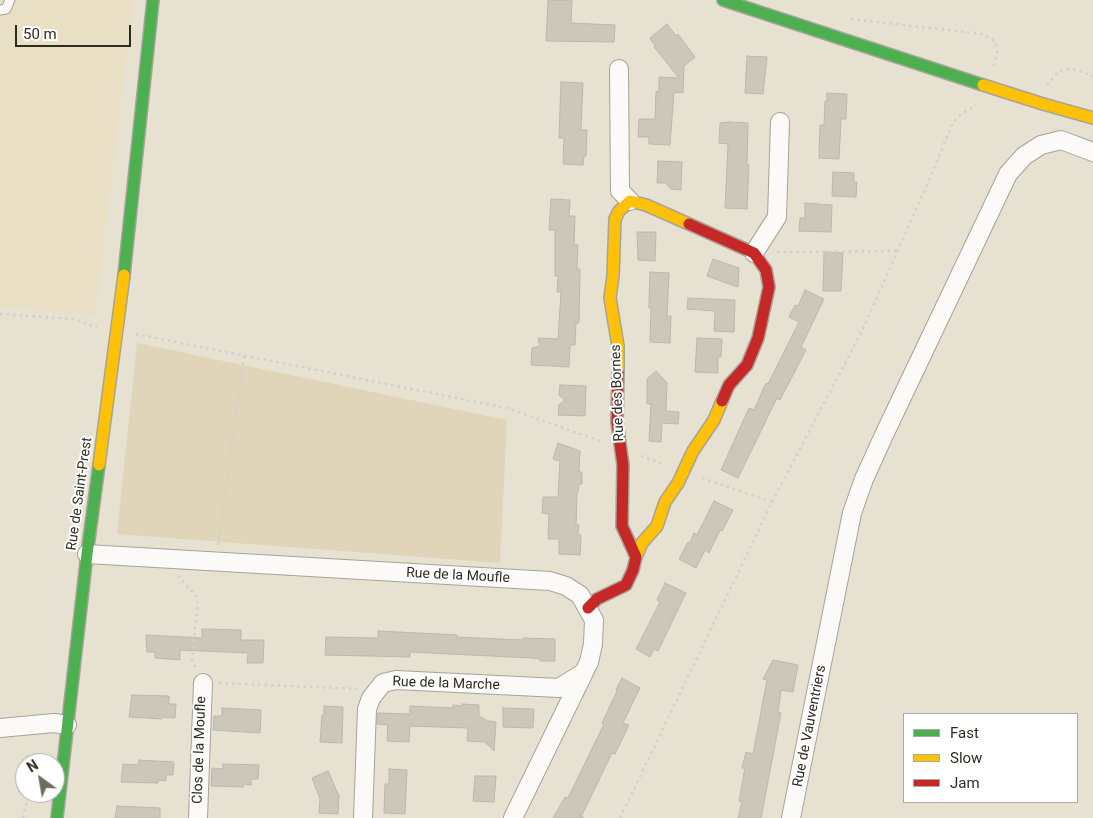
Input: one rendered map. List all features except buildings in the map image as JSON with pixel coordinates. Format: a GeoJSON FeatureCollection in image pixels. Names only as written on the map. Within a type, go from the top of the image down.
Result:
{"type":"FeatureCollection","features":[{"type":"Feature","properties":{"kind":"main road"},"geometry":{"type":"LineString","coordinates":[[134,175],[153,0]]}},
{"type":"Feature","properties":{"kind":"main road"},"geometry":{"type":"LineString","coordinates":[[723,0],[983,85],[1093,118]]}},
{"type":"Feature","properties":{"kind":"main road"},"geometry":{"type":"LineString","coordinates":[[134,175],[151,118],[154,98]]}},
{"type":"Feature","properties":{"kind":"main road","name":"Rue de Saint-Prest"},"geometry":{"type":"LineString","coordinates":[[57,818],[87,554],[117,330],[134,175]]}},
{"type":"Feature","properties":{"kind":"main road"},"geometry":{"type":"LineString","coordinates":[[588,608],[598,598],[626,585],[642,543],[657,526],[665,502],[684,472],[693,451],[714,420],[729,385],[747,365],[758,338],[769,287],[766,270],[754,253],[646,205],[630,201]]}},
{"type":"Feature","properties":{"kind":"main road","name":"Rue des Bornes"},"geometry":{"type":"LineString","coordinates":[[630,201],[619,211],[615,219],[613,276],[610,298],[618,346],[617,422],[623,466],[622,526],[636,557]]}},
{"type":"Feature","properties":{"kind":"street"},"geometry":{"type":"LineString","coordinates":[[619,69],[620,191],[630,201]]}},
{"type":"Feature","properties":{"kind":"street"},"geometry":{"type":"LineString","coordinates":[[754,253],[777,217],[780,122]]}},
{"type":"Feature","properties":{"kind":"street","name":"Rue de Vauventriers"},"geometry":{"type":"LineString","coordinates":[[791,818],[852,513],[864,479],[1008,174],[1024,156],[1041,146],[1061,140],[1093,152]]}},
{"type":"Feature","properties":{"kind":"street","name":"Rue de la Moufle"},"geometry":{"type":"LineString","coordinates":[[87,554],[550,580],[566,586],[580,595],[594,620],[589,662],[513,818]]}},
{"type":"Feature","properties":{"kind":"street","name":"Rue de la Marche"},"geometry":{"type":"LineString","coordinates":[[363,818],[367,709],[371,698],[384,683],[396,680],[559,688],[584,672]]}},
{"type":"Feature","properties":{"kind":"street","name":"Clos de la Moufle"},"geometry":{"type":"LineString","coordinates":[[198,818],[203,683]]}},
{"type":"Feature","properties":{"kind":"street"},"geometry":{"type":"LineString","coordinates":[[0,728],[54,723],[67,725]]}},
{"type":"Feature","properties":{"kind":"lane"},"geometry":{"type":"LineString","coordinates":[[0,10],[6,8],[10,0]]}},
{"type":"Feature","properties":{"kind":"path"},"geometry":{"type":"LineString","coordinates":[[850,19],[982,34],[993,40],[997,47],[993,71]]}},
{"type":"Feature","properties":{"kind":"path"},"geometry":{"type":"LineString","coordinates":[[1058,72],[1065,69],[1074,70],[1093,76]]}},
{"type":"Feature","properties":{"kind":"path"},"geometry":{"type":"LineString","coordinates":[[620,818],[772,502],[862,332],[927,185],[952,123],[981,100]]}},
{"type":"Feature","properties":{"kind":"path"},"geometry":{"type":"LineString","coordinates":[[754,253],[898,251]]}},
{"type":"Feature","properties":{"kind":"path"},"geometry":{"type":"LineString","coordinates":[[0,314],[75,319],[101,330],[117,330],[507,408],[772,502]]}},
{"type":"Feature","properties":{"kind":"path"},"geometry":{"type":"LineString","coordinates":[[215,562],[244,356]]}},
{"type":"Feature","properties":{"kind":"path"},"geometry":{"type":"LineString","coordinates":[[161,558],[198,598],[192,660],[203,683],[377,690]]}},
{"type":"Feature","properties":{"kind":"path"},"geometry":{"type":"LineString","coordinates":[[23,818],[27,803]]}},
{"type":"Feature","properties":{"kind":"shaded area"},"geometry":{"type":"Polygon","coordinates":[[[0,0],[133,0],[95,315],[0,307],[0,0]]]}},
{"type":"Feature","properties":{"kind":"shaded area"},"geometry":{"type":"Polygon","coordinates":[[[137,343],[507,420],[500,563],[117,534],[137,343]]]}},
{"type":"Feature","properties":{"kind":"traffic: fast"},"geometry":{"type":"LineString","coordinates":[[124,275],[153,0]]}},
{"type":"Feature","properties":{"kind":"traffic: fast"},"geometry":{"type":"LineString","coordinates":[[723,0],[983,85]]}},
{"type":"Feature","properties":{"kind":"traffic: fast"},"geometry":{"type":"LineString","coordinates":[[57,818],[99,465]]}},
{"type":"Feature","properties":{"kind":"traffic: slow"},"geometry":{"type":"LineString","coordinates":[[983,85],[1043,104]]}},
{"type":"Feature","properties":{"kind":"traffic: slow"},"geometry":{"type":"LineString","coordinates":[[1043,104],[1093,118]]}},
{"type":"Feature","properties":{"kind":"traffic: slow"},"geometry":{"type":"LineString","coordinates":[[618,372],[618,346],[610,298],[613,276],[615,219],[619,211],[630,201],[646,205],[689,224]]}},
{"type":"Feature","properties":{"kind":"traffic: slow"},"geometry":{"type":"LineString","coordinates":[[99,465],[124,275]]}},
{"type":"Feature","properties":{"kind":"traffic: slow"},"geometry":{"type":"LineString","coordinates":[[636,557],[642,543],[657,526],[665,502],[678,483],[693,451],[714,420],[722,401]]}},
{"type":"Feature","properties":{"kind":"traffic: jam"},"geometry":{"type":"LineString","coordinates":[[689,224],[754,253],[766,270],[769,287],[758,338],[747,365],[729,385],[722,401]]}},
{"type":"Feature","properties":{"kind":"traffic: jam"},"geometry":{"type":"LineString","coordinates":[[588,608],[597,599],[626,585],[633,570],[636,557],[622,526],[623,465],[617,422],[618,372]]}}]}
